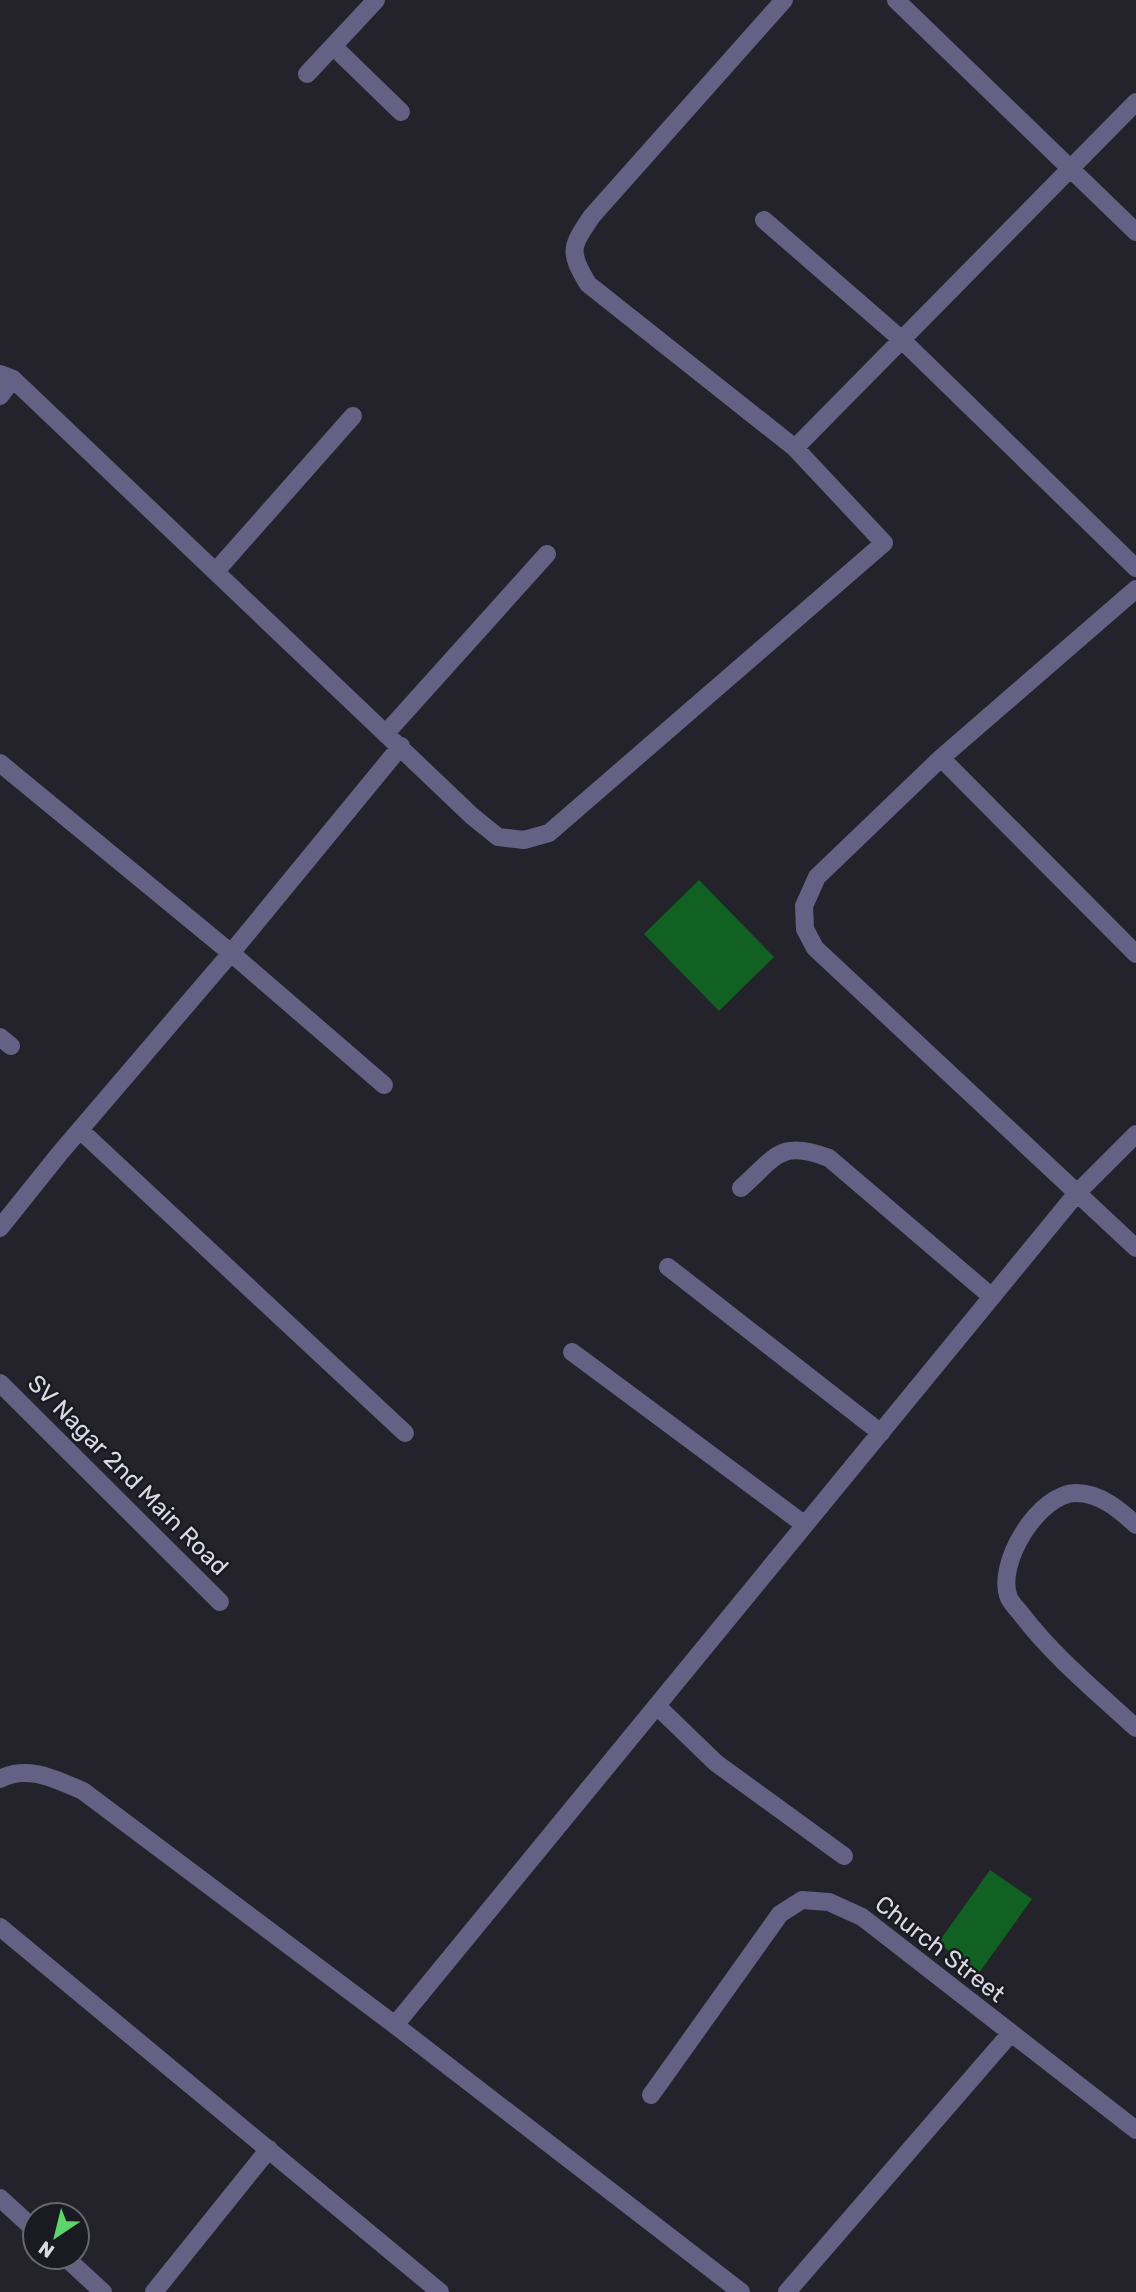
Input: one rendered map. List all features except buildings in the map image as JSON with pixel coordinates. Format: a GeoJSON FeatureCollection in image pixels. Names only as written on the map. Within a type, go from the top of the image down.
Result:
{"type":"FeatureCollection","features":[{"type":"Feature","properties":{"kind":"street"},"geometry":{"type":"LineString","coordinates":[[307,74],[376,0]]}},
{"type":"Feature","properties":{"kind":"street"},"geometry":{"type":"LineString","coordinates":[[895,0],[1136,232]]}},
{"type":"Feature","properties":{"kind":"street"},"geometry":{"type":"LineString","coordinates":[[0,396],[6,376],[387,732],[472,816],[498,837],[524,839],[549,833],[884,543],[795,448],[588,284],[574,261],[576,241],[592,216],[782,1]]}},
{"type":"Feature","properties":{"kind":"street"},"geometry":{"type":"LineString","coordinates":[[333,46],[401,112]]}},
{"type":"Feature","properties":{"kind":"street"},"geometry":{"type":"LineString","coordinates":[[795,448],[1136,102]]}},
{"type":"Feature","properties":{"kind":"street"},"geometry":{"type":"LineString","coordinates":[[764,220],[902,340],[1136,568]]}},
{"type":"Feature","properties":{"kind":"street"},"geometry":{"type":"LineString","coordinates":[[216,571],[353,416]]}},
{"type":"Feature","properties":{"kind":"street"},"geometry":{"type":"LineString","coordinates":[[387,732],[547,554]]}},
{"type":"Feature","properties":{"kind":"street"},"geometry":{"type":"LineString","coordinates":[[1136,589],[941,758],[817,877],[804,906],[805,929],[815,948],[1136,1248]]}},
{"type":"Feature","properties":{"kind":"street"},"geometry":{"type":"LineString","coordinates":[[0,1228],[401,746]]}},
{"type":"Feature","properties":{"kind":"street"},"geometry":{"type":"LineString","coordinates":[[941,758],[1136,954]]}},
{"type":"Feature","properties":{"kind":"street"},"geometry":{"type":"LineString","coordinates":[[0,763],[231,953],[384,1085]]}},
{"type":"Feature","properties":{"kind":"street"},"geometry":{"type":"LineString","coordinates":[[80,1130],[404,1433]]}},
{"type":"Feature","properties":{"kind":"street"},"geometry":{"type":"LineString","coordinates":[[396,2025],[1077,1193],[1136,1134]]}},
{"type":"Feature","properties":{"kind":"street"},"geometry":{"type":"LineString","coordinates":[[741,1188],[783,1150],[807,1149],[828,1158],[992,1297]]}},
{"type":"Feature","properties":{"kind":"street"},"geometry":{"type":"LineString","coordinates":[[668,1267],[881,1433]]}},
{"type":"Feature","properties":{"kind":"street"},"geometry":{"type":"LineString","coordinates":[[572,1352],[805,1525]]}},
{"type":"Feature","properties":{"kind":"street","name":"SV Nagar 2nd Main Road"},"geometry":{"type":"LineString","coordinates":[[0,1382],[220,1602]]}},
{"type":"Feature","properties":{"kind":"street"},"geometry":{"type":"LineString","coordinates":[[1136,1525],[1121,1511],[1096,1496],[1075,1492],[1056,1498],[1040,1512],[1025,1532],[1006,1569],[1009,1598],[1038,1637],[1136,1728]]}},
{"type":"Feature","properties":{"kind":"street"},"geometry":{"type":"LineString","coordinates":[[657,1706],[716,1763],[844,1856]]}},
{"type":"Feature","properties":{"kind":"street"},"geometry":{"type":"LineString","coordinates":[[0,1779],[7,1775],[41,1773],[83,1791],[396,2025],[741,2292]]}},
{"type":"Feature","properties":{"kind":"street","name":"Church Street"},"geometry":{"type":"LineString","coordinates":[[651,2095],[780,1914],[802,1900],[829,1902],[862,1917],[1136,2130]]}},
{"type":"Feature","properties":{"kind":"street"},"geometry":{"type":"LineString","coordinates":[[0,1927],[440,2292]]}},
{"type":"Feature","properties":{"kind":"street"},"geometry":{"type":"LineString","coordinates":[[787,2292],[1010,2034]]}},
{"type":"Feature","properties":{"kind":"street"},"geometry":{"type":"LineString","coordinates":[[154,2292],[269,2149]]}},
{"type":"Feature","properties":{"kind":"street"},"geometry":{"type":"LineString","coordinates":[[0,2198],[21,2217]]}},
{"type":"Feature","properties":{"kind":"street"},"geometry":{"type":"LineString","coordinates":[[80,2271],[103,2292]]}}]}
